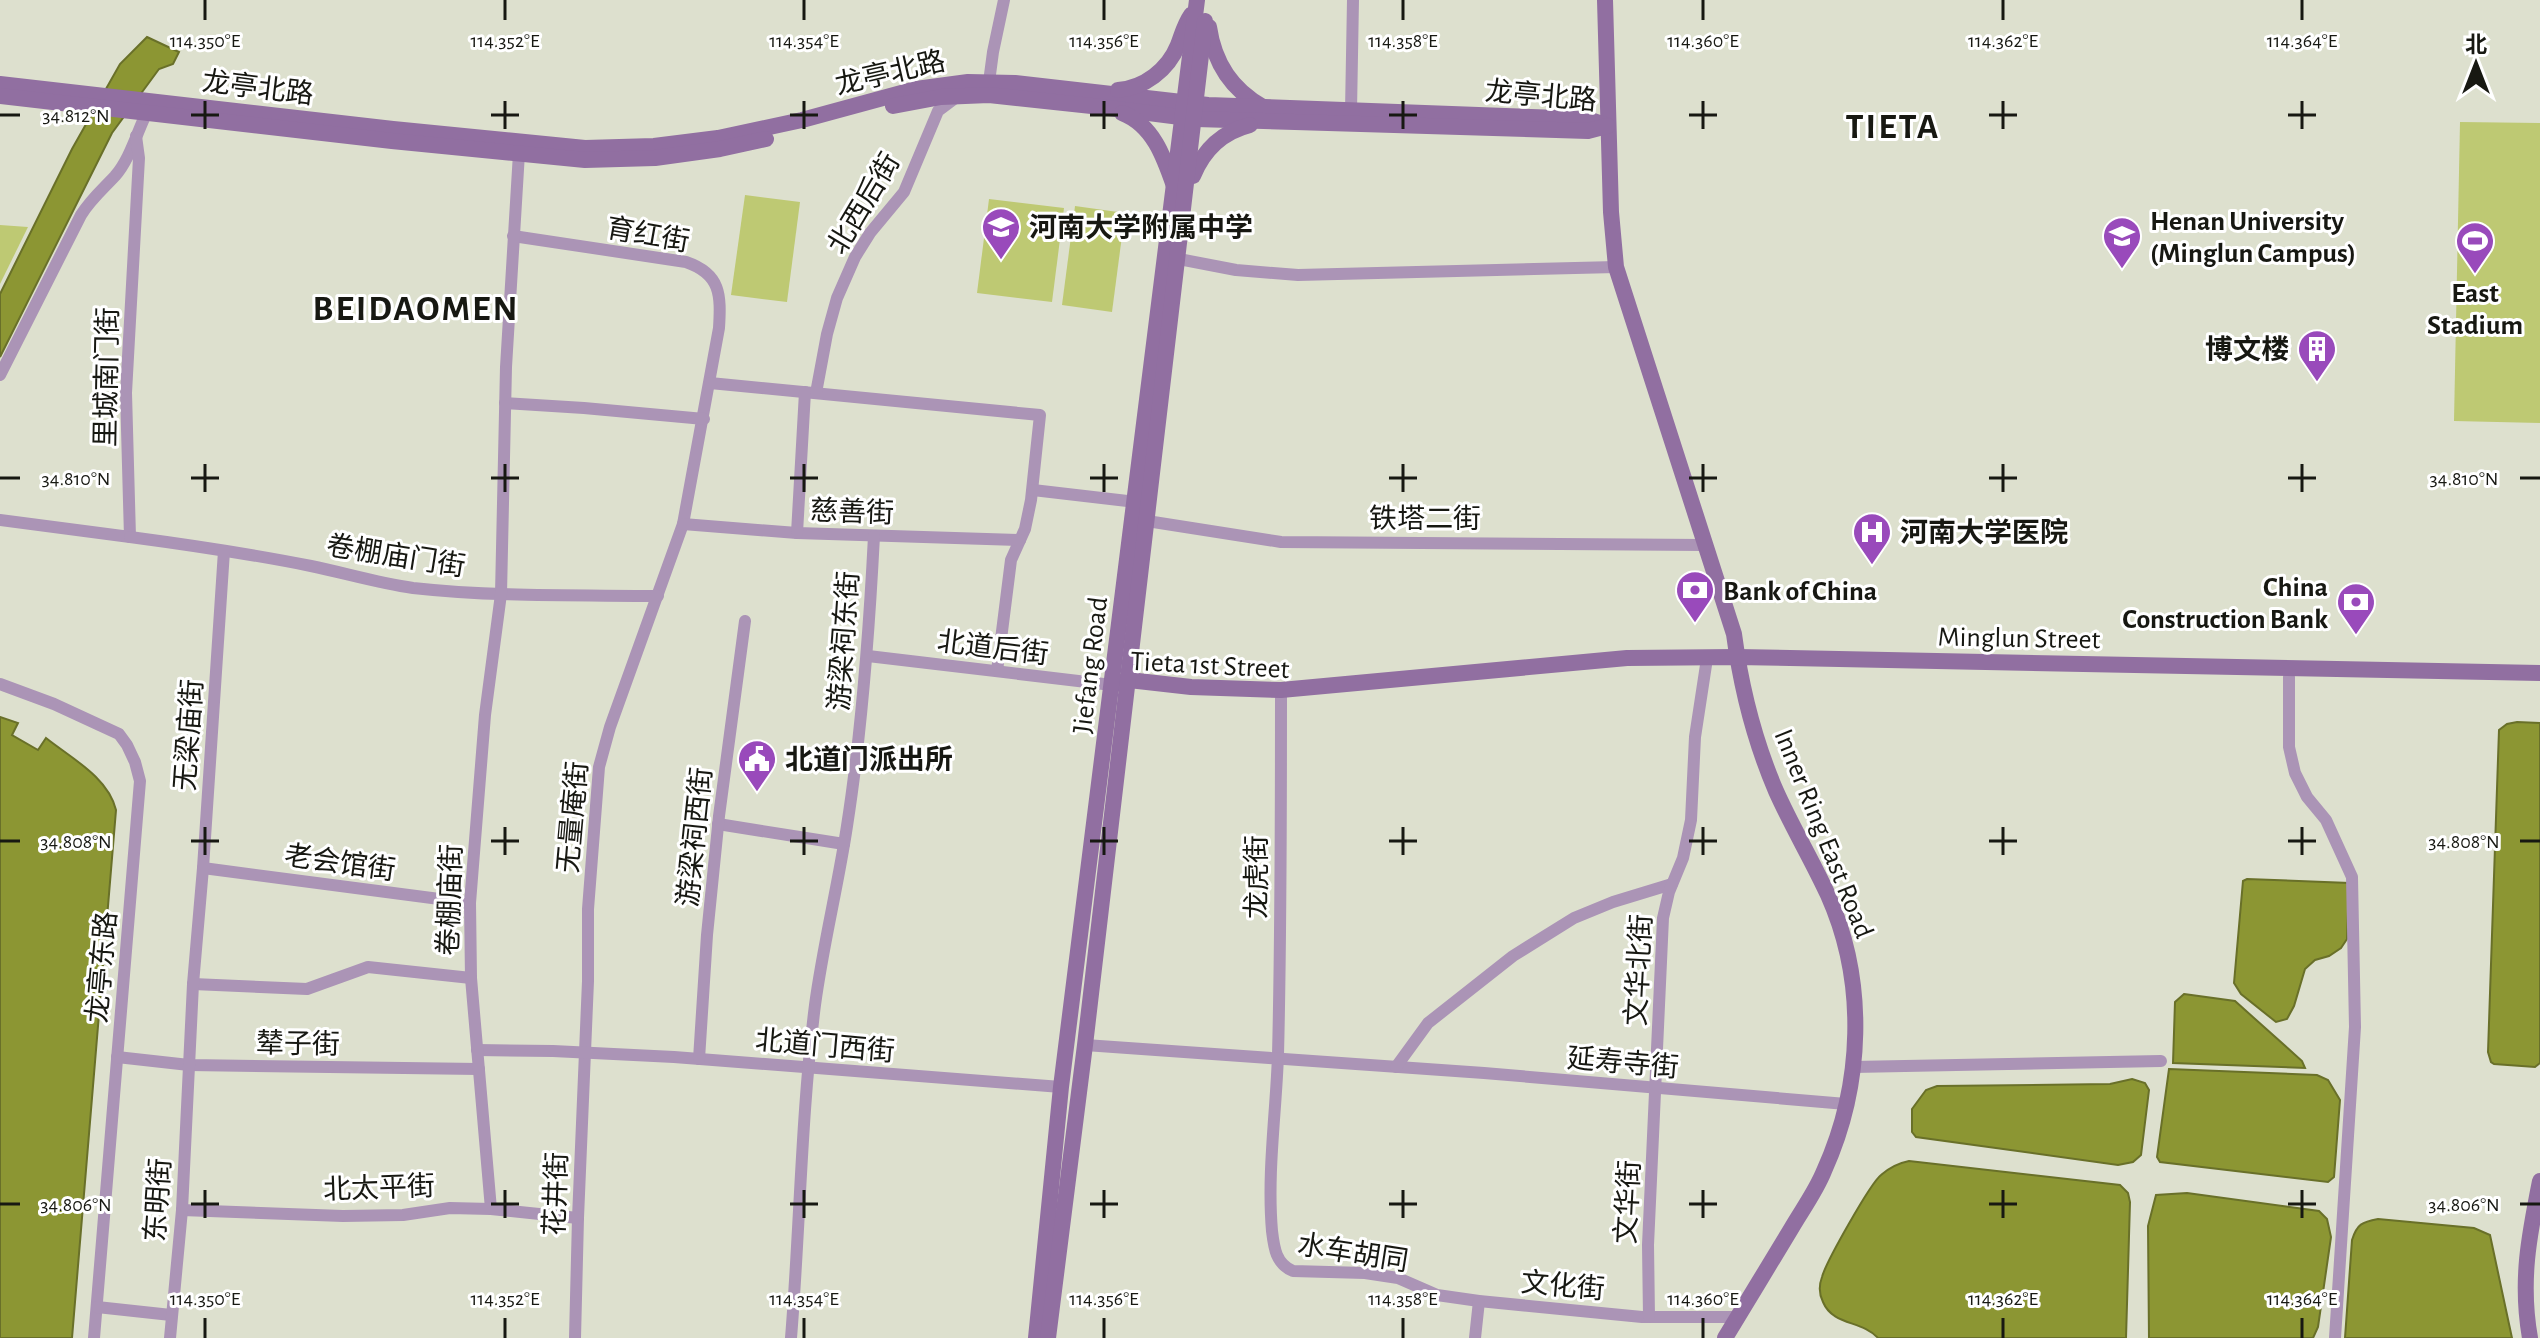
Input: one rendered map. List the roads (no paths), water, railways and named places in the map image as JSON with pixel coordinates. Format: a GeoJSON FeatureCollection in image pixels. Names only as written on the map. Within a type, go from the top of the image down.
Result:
{"type":"FeatureCollection","features":[{"type":"Feature","properties":{"kind":"main road","name":"Inner Ring East Road"},"geometry":{"type":"LineString","coordinates":[[1605,0],[1611,212],[1616,267],[1734,634],[1750,713],[1771,777],[1838,920],[1856,1020],[1853,1067],[1846,1104],[1823,1174],[1725,1338]]}},
{"type":"Feature","properties":{"kind":"main road"},"geometry":{"type":"LineString","coordinates":[[1099,99],[1131,89],[1160,71],[1170,60],[1185,24],[1202,4]]}},
{"type":"Feature","properties":{"kind":"main road"},"geometry":{"type":"LineString","coordinates":[[1099,99],[1128,115],[1151,135],[1181,191],[1215,142],[1265,114],[1222,68],[1202,4]]}},
{"type":"Feature","properties":{"kind":"main road","name":"Jiefang Road"},"geometry":{"type":"LineString","coordinates":[[1048,1338],[1085,1045],[1123,684],[1136,502],[1181,191],[1202,4]]}},
{"type":"Feature","properties":{"kind":"main road","name":"龙亭北路"},"geometry":{"type":"LineString","coordinates":[[141,107],[608,148],[718,138],[802,120],[916,89],[989,82],[1190,111],[1588,131],[1608,126]]}},
{"type":"Feature","properties":{"kind":"main road"},"geometry":{"type":"LineString","coordinates":[[0,84],[141,107]]}},
{"type":"Feature","properties":{"kind":"main road"},"geometry":{"type":"LineString","coordinates":[[0,96],[88,99]]}},
{"type":"Feature","properties":{"kind":"main road","name":"龙亭北路"},"geometry":{"type":"LineString","coordinates":[[141,107],[519,153],[608,160],[720,149],[917,100],[958,96],[1099,99]]}},
{"type":"Feature","properties":{"kind":"main road","name":"龙亭北路"},"geometry":{"type":"LineString","coordinates":[[1265,114],[1351,111],[1588,119],[1608,126]]}},
{"type":"Feature","properties":{"kind":"main road","name":"Jiefang Road"},"geometry":{"type":"LineString","coordinates":[[1036,1338],[1061,1087],[1147,521],[1179,259],[1181,191]]}},
{"type":"Feature","properties":{"kind":"main road","name":"Tieta 1st Street"},"geometry":{"type":"LineString","coordinates":[[1123,684],[1281,690],[1627,658],[1738,661]]}},
{"type":"Feature","properties":{"kind":"main road","name":"Tieta 1st Street"},"geometry":{"type":"LineString","coordinates":[[1123,684],[1190,694],[1281,696],[1626,665],[1706,665],[1738,661]]}},
{"type":"Feature","properties":{"kind":"main road","name":"Minglun Street"},"geometry":{"type":"LineString","coordinates":[[1738,661],[2540,673]]}},
{"type":"Feature","properties":{"kind":"main road","name":"Minglun Street"},"geometry":{"type":"LineString","coordinates":[[1738,661],[2540,683]]}},
{"type":"Feature","properties":{"kind":"main road"},"geometry":{"type":"LineString","coordinates":[[2530,1338],[2525,1313],[2524,1277],[2540,1181]]}},
{"type":"Feature","properties":{"kind":"street"},"geometry":{"type":"LineString","coordinates":[[989,82],[1004,0]]}},
{"type":"Feature","properties":{"kind":"street"},"geometry":{"type":"LineString","coordinates":[[1351,111],[1353,0]]}},
{"type":"Feature","properties":{"kind":"street","name":"北西后街"},"geometry":{"type":"LineString","coordinates":[[810,392],[837,298],[855,257],[870,233],[904,192],[938,111],[958,96]]}},
{"type":"Feature","properties":{"kind":"street"},"geometry":{"type":"LineString","coordinates":[[0,375],[81,215],[90,200],[116,175],[136,136],[141,107]]}},
{"type":"Feature","properties":{"kind":"street","name":"里城南门街"},"geometry":{"type":"LineString","coordinates":[[130,537],[126,393],[139,158],[136,136]]}},
{"type":"Feature","properties":{"kind":"street","name":"卷棚庙街"},"geometry":{"type":"LineString","coordinates":[[491,1209],[471,978],[470,903],[485,715],[501,594],[505,403],[519,153]]}},
{"type":"Feature","properties":{"kind":"street","name":"育红街"},"geometry":{"type":"LineString","coordinates":[[513,236],[686,262],[703,268],[714,281],[720,299],[719,328],[704,419],[683,524],[658,596]]}},
{"type":"Feature","properties":{"kind":"street"},"geometry":{"type":"LineString","coordinates":[[1179,259],[1236,270],[1298,275],[1616,267]]}},
{"type":"Feature","properties":{"kind":"street"},"geometry":{"type":"LineString","coordinates":[[710,383],[1040,415],[1028,520],[1011,560],[997,671]]}},
{"type":"Feature","properties":{"kind":"street"},"geometry":{"type":"LineString","coordinates":[[797,533],[810,392]]}},
{"type":"Feature","properties":{"kind":"street"},"geometry":{"type":"LineString","coordinates":[[505,403],[704,419]]}},
{"type":"Feature","properties":{"kind":"street"},"geometry":{"type":"LineString","coordinates":[[1033,490],[1136,502]]}},
{"type":"Feature","properties":{"kind":"street"},"geometry":{"type":"LineString","coordinates":[[0,520],[130,537]]}},
{"type":"Feature","properties":{"kind":"street","name":"铁塔二街"},"geometry":{"type":"LineString","coordinates":[[1147,521],[1281,542],[1704,545]]}},
{"type":"Feature","properties":{"kind":"street","name":"慈善街"},"geometry":{"type":"LineString","coordinates":[[683,524],[797,533],[1020,540]]}},
{"type":"Feature","properties":{"kind":"street","name":"游梁祠东街"},"geometry":{"type":"LineString","coordinates":[[791,1338],[808,1067],[816,1001],[844,844],[868,656],[874,536]]}},
{"type":"Feature","properties":{"kind":"street","name":"卷棚庙门街"},"geometry":{"type":"LineString","coordinates":[[130,537],[314,567],[364,580],[409,587],[501,594],[658,596]]}},
{"type":"Feature","properties":{"kind":"street","name":"无梁庙街"},"geometry":{"type":"LineString","coordinates":[[189,1065],[224,551]]}},
{"type":"Feature","properties":{"kind":"street","name":"无量庵街"},"geometry":{"type":"LineString","coordinates":[[584,1053],[588,909],[599,767],[610,727],[658,596]]}},
{"type":"Feature","properties":{"kind":"street","name":"游梁祠西街"},"geometry":{"type":"LineString","coordinates":[[699,1059],[718,824],[745,621]]}},
{"type":"Feature","properties":{"kind":"street","name":"北道后街"},"geometry":{"type":"LineString","coordinates":[[868,656],[1123,684]]}},
{"type":"Feature","properties":{"kind":"street","name":"文华北街"},"geometry":{"type":"LineString","coordinates":[[1657,1090],[1663,918],[1665,902],[1683,858],[1691,820],[1695,737],[1706,665]]}},
{"type":"Feature","properties":{"kind":"street"},"geometry":{"type":"LineString","coordinates":[[2289,677],[2289,747],[2295,773],[2307,797],[2326,820],[2352,877],[2355,1027],[2335,1338]]}},
{"type":"Feature","properties":{"kind":"street","name":"龙亭东路"},"geometry":{"type":"LineString","coordinates":[[0,684],[54,704],[119,734],[135,762],[140,781],[94,1338]]}},
{"type":"Feature","properties":{"kind":"street","name":"龙虎街"},"geometry":{"type":"LineString","coordinates":[[1278,1058],[1281,696]]}},
{"type":"Feature","properties":{"kind":"street"},"geometry":{"type":"LineString","coordinates":[[718,824],[844,844]]}},
{"type":"Feature","properties":{"kind":"street","name":"老会馆街"},"geometry":{"type":"LineString","coordinates":[[203,868],[470,903]]}},
{"type":"Feature","properties":{"kind":"street"},"geometry":{"type":"LineString","coordinates":[[1396,1067],[1428,1023],[1513,956],[1574,918],[1672,884]]}},
{"type":"Feature","properties":{"kind":"street"},"geometry":{"type":"LineString","coordinates":[[193,984],[307,989],[368,967],[471,978]]}},
{"type":"Feature","properties":{"kind":"street","name":"延寿寺街"},"geometry":{"type":"LineString","coordinates":[[1085,1045],[1846,1104]]}},
{"type":"Feature","properties":{"kind":"street","name":"北道门西街"},"geometry":{"type":"LineString","coordinates":[[477,1050],[699,1059],[1061,1087]]}},
{"type":"Feature","properties":{"kind":"street","name":"花井街"},"geometry":{"type":"LineString","coordinates":[[575,1338],[584,1053]]}},
{"type":"Feature","properties":{"kind":"street","name":"辇子街"},"geometry":{"type":"LineString","coordinates":[[117,1057],[189,1065],[479,1069]]}},
{"type":"Feature","properties":{"kind":"street","name":"水车胡同"},"geometry":{"type":"LineString","coordinates":[[1278,1058],[1271,1200],[1272,1234],[1278,1260],[1283,1267],[1293,1271],[1365,1273],[1398,1278],[1437,1295],[1479,1301]]}},
{"type":"Feature","properties":{"kind":"street"},"geometry":{"type":"LineString","coordinates":[[1853,1067],[2161,1061]]}},
{"type":"Feature","properties":{"kind":"street","name":"东明街"},"geometry":{"type":"LineString","coordinates":[[170,1338],[182,1210],[189,1065]]}},
{"type":"Feature","properties":{"kind":"street","name":"文华街"},"geometry":{"type":"LineString","coordinates":[[1649,1317],[1648,1245],[1657,1090]]}},
{"type":"Feature","properties":{"kind":"street","name":"北太平街"},"geometry":{"type":"LineString","coordinates":[[182,1210],[343,1216],[403,1215],[450,1208],[578,1218]]}},
{"type":"Feature","properties":{"kind":"street"},"geometry":{"type":"LineString","coordinates":[[1475,1338],[1479,1301]]}},
{"type":"Feature","properties":{"kind":"street","name":"文化街"},"geometry":{"type":"LineString","coordinates":[[1479,1301],[1649,1317],[1738,1317]]}},
{"type":"Feature","properties":{"kind":"street"},"geometry":{"type":"LineString","coordinates":[[97,1307],[171,1315]]}},
{"type":"Feature","properties":{"kind":"place","name":"河南大学附属中学"},"geometry":{"type":"Point","coordinates":[1001,261]}},
{"type":"Feature","properties":{"kind":"place","name":"Henan University (Minglun Campus)"},"geometry":{"type":"Point","coordinates":[2122,270]}},
{"type":"Feature","properties":{"kind":"place","name":"East Stadium"},"geometry":{"type":"Point","coordinates":[2475,275]}},
{"type":"Feature","properties":{"kind":"place","name":"博文楼"},"geometry":{"type":"Point","coordinates":[2317,383]}},
{"type":"Feature","properties":{"kind":"place","name":"河南大学医院"},"geometry":{"type":"Point","coordinates":[1872,566]}},
{"type":"Feature","properties":{"kind":"place","name":"Bank of China"},"geometry":{"type":"Point","coordinates":[1695,624]}},
{"type":"Feature","properties":{"kind":"place","name":"China Construction Bank"},"geometry":{"type":"Point","coordinates":[2356,636]}},
{"type":"Feature","properties":{"kind":"place","name":"北道门派出所"},"geometry":{"type":"Point","coordinates":[757,793]}},
{"type":"Feature","properties":{"kind":"district","name":"TIETA"},"geometry":{"type":"Point","coordinates":[1893,125]}},
{"type":"Feature","properties":{"kind":"district","name":"BEIDAOMEN"},"geometry":{"type":"Point","coordinates":[416,307]}}]}
